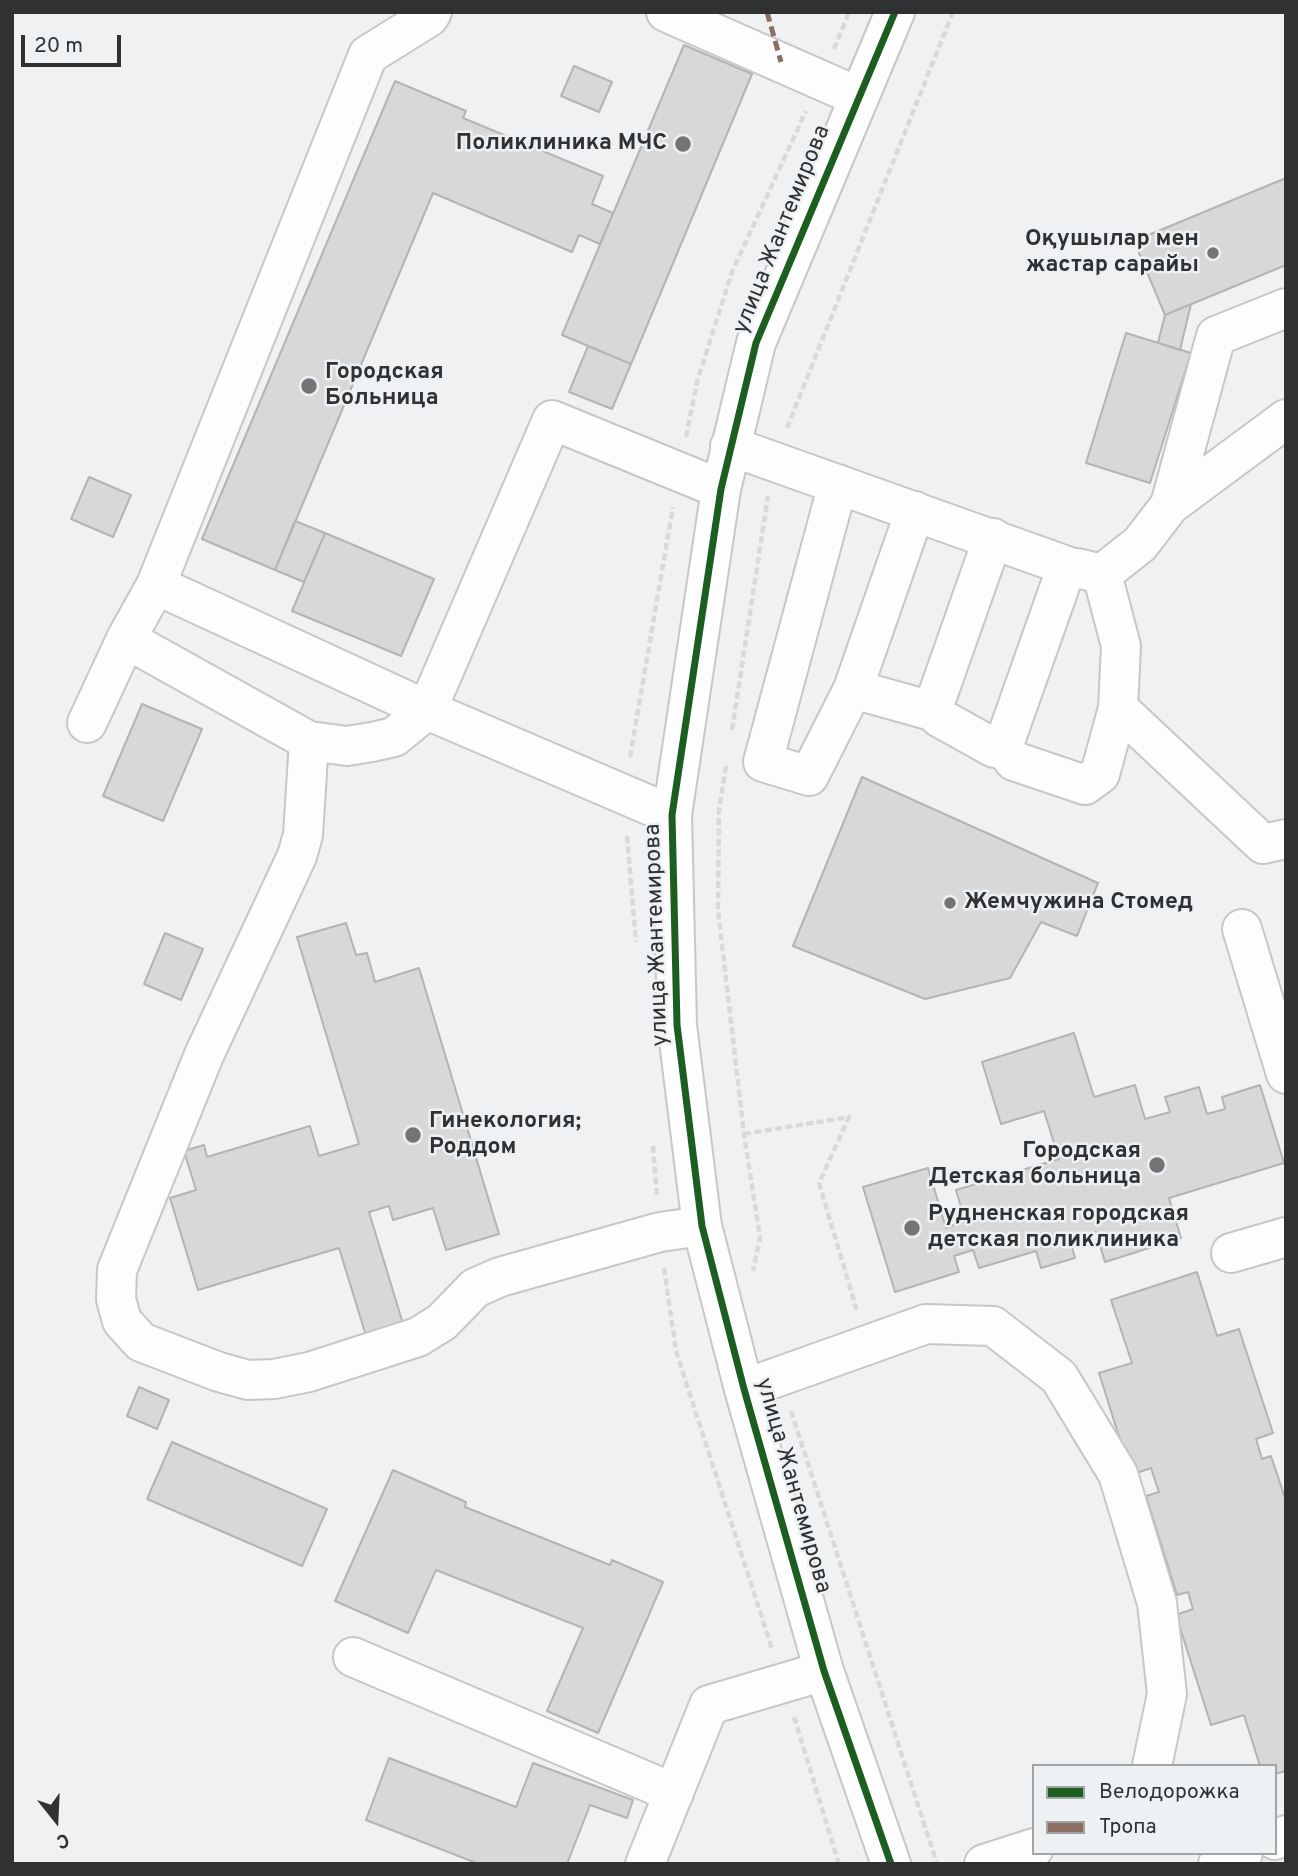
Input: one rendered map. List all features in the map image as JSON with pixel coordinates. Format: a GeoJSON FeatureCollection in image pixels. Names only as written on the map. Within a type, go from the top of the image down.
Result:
{"type":"FeatureCollection","features":[{"type":"Feature","properties":{"kind":"street"},"geometry":{"type":"LineString","coordinates":[[87,723],[126,639],[156,585],[368,55],[429,17],[432,12]]}},
{"type":"Feature","properties":{"kind":"street"},"geometry":{"type":"LineString","coordinates":[[666,12],[859,97]]}},
{"type":"Feature","properties":{"kind":"street","name":"улица Жантемирова"},"geometry":{"type":"LineString","coordinates":[[891,1864],[824,1671],[744,1389],[702,1226],[677,1025],[672,815],[721,489],[756,343],[895,12]]}},
{"type":"Feature","properties":{"kind":"street"},"geometry":{"type":"LineString","coordinates":[[1170,505],[1216,336],[1286,308]]}},
{"type":"Feature","properties":{"kind":"street"},"geometry":{"type":"LineString","coordinates":[[1003,747],[1084,570],[1140,544],[1170,505],[1286,419]]}},
{"type":"Feature","properties":{"kind":"street"},"geometry":{"type":"LineString","coordinates":[[126,639],[309,741],[347,746],[394,737],[427,710],[552,420],[721,489]]}},
{"type":"Feature","properties":{"kind":"street"},"geometry":{"type":"LineString","coordinates":[[730,446],[1084,570],[1121,646],[1118,708],[1100,774],[1085,785],[1014,761],[1003,747]]}},
{"type":"Feature","properties":{"kind":"street"},"geometry":{"type":"LineString","coordinates":[[838,484],[763,762],[809,776],[853,689],[915,511]]}},
{"type":"Feature","properties":{"kind":"street"},"geometry":{"type":"LineString","coordinates":[[932,711],[993,538]]}},
{"type":"Feature","properties":{"kind":"street"},"geometry":{"type":"LineString","coordinates":[[156,585],[427,710],[672,815]]}},
{"type":"Feature","properties":{"kind":"street"},"geometry":{"type":"LineString","coordinates":[[853,689],[932,711],[994,748],[1003,747]]}},
{"type":"Feature","properties":{"kind":"street"},"geometry":{"type":"LineString","coordinates":[[1118,708],[1263,844],[1286,839]]}},
{"type":"Feature","properties":{"kind":"street"},"geometry":{"type":"LineString","coordinates":[[309,741],[303,835],[297,856],[204,1055],[117,1270],[117,1299],[122,1321],[142,1342],[219,1372],[248,1380],[274,1379],[309,1372],[418,1337],[442,1322],[475,1288],[500,1277],[660,1232],[702,1226]]}},
{"type":"Feature","properties":{"kind":"street"},"geometry":{"type":"LineString","coordinates":[[1242,929],[1286,1074]]}},
{"type":"Feature","properties":{"kind":"street"},"geometry":{"type":"LineString","coordinates":[[1231,1253],[1286,1237]]}},
{"type":"Feature","properties":{"kind":"street"},"geometry":{"type":"LineString","coordinates":[[744,1389],[926,1324],[993,1326],[1059,1377],[1118,1474],[1157,1603],[1167,1695],[1152,1764]]}},
{"type":"Feature","properties":{"kind":"street"},"geometry":{"type":"LineString","coordinates":[[354,1657],[674,1793]]}},
{"type":"Feature","properties":{"kind":"street"},"geometry":{"type":"LineString","coordinates":[[645,1864],[709,1705],[824,1671]]}},
{"type":"Feature","properties":{"kind":"street"},"geometry":{"type":"LineString","coordinates":[[1218,1864],[1238,1855]]}},
{"type":"Feature","properties":{"kind":"path"},"geometry":{"type":"LineString","coordinates":[[729,743],[774,462],[953,12]]}},
{"type":"Feature","properties":{"kind":"path"},"geometry":{"type":"LineString","coordinates":[[727,757],[719,810],[718,910],[744,1133],[760,1238],[751,1277]]}},
{"type":"Feature","properties":{"kind":"path"},"geometry":{"type":"LineString","coordinates":[[744,1133],[849,1117],[819,1184],[867,1345]]}},
{"type":"Feature","properties":{"kind":"path"},"geometry":{"type":"LineString","coordinates":[[660,1232],[676,1351],[839,1864]]}},
{"type":"Feature","properties":{"kind":"path"},"geometry":{"type":"LineString","coordinates":[[780,1376],[937,1864]]}},
{"type":"Feature","properties":{"kind":"building","name":"Поликлиника МЧС"},"geometry":{"type":"Polygon","coordinates":[[[684,45],[752,74],[631,364],[562,335],[684,45]]]}},
{"type":"Feature","properties":{"kind":"building"},"geometry":{"type":"Polygon","coordinates":[[[574,66],[612,82],[599,112],[561,96],[574,66]]]}},
{"type":"Feature","properties":{"kind":"building","name":"Городская Больница"},"geometry":{"type":"Polygon","coordinates":[[[395,81],[466,111],[463,118],[603,176],[592,204],[613,213],[600,244],[579,235],[572,252],[433,193],[275,570],[202,539],[395,81]]]}},
{"type":"Feature","properties":{"kind":"building","name":"Оқушылар мен жастар сарайы"},"geometry":{"type":"Polygon","coordinates":[[[1286,178],[1286,265],[1165,315],[1134,241],[1286,178]]]}},
{"type":"Feature","properties":{"kind":"building"},"geometry":{"type":"Polygon","coordinates":[[[1191,304],[1180,350],[1158,343],[1165,315],[1191,304]]]}},
{"type":"Feature","properties":{"kind":"building"},"geometry":{"type":"Polygon","coordinates":[[[1126,333],[1191,353],[1150,483],[1086,463],[1126,333]]]}},
{"type":"Feature","properties":{"kind":"building"},"geometry":{"type":"Polygon","coordinates":[[[588,346],[631,364],[612,409],[569,392],[588,346]]]}},
{"type":"Feature","properties":{"kind":"building"},"geometry":{"type":"Polygon","coordinates":[[[89,477],[131,495],[113,537],[71,519],[89,477]]]}},
{"type":"Feature","properties":{"kind":"building"},"geometry":{"type":"Polygon","coordinates":[[[295,521],[325,533],[304,582],[275,570],[295,521]]]}},
{"type":"Feature","properties":{"kind":"building"},"geometry":{"type":"Polygon","coordinates":[[[325,533],[434,579],[401,656],[292,611],[325,533]]]}},
{"type":"Feature","properties":{"kind":"building"},"geometry":{"type":"Polygon","coordinates":[[[142,704],[202,729],[163,821],[103,796],[142,704]]]}},
{"type":"Feature","properties":{"kind":"building","name":"Жемчужина Стомед"},"geometry":{"type":"Polygon","coordinates":[[[862,777],[1098,883],[1077,936],[1041,922],[1010,978],[925,999],[793,946],[862,777]]]}},
{"type":"Feature","properties":{"kind":"building","name":"Гинекология; Роддом"},"geometry":{"type":"Polygon","coordinates":[[[346,923],[356,955],[367,953],[375,982],[419,968],[499,1234],[446,1250],[433,1208],[393,1220],[389,1206],[369,1212],[404,1327],[367,1339],[339,1248],[198,1290],[170,1198],[196,1190],[184,1151],[204,1145],[207,1157],[310,1126],[319,1156],[359,1144],[297,937],[346,923]]]}},
{"type":"Feature","properties":{"kind":"building"},"geometry":{"type":"Polygon","coordinates":[[[165,933],[203,949],[181,1000],[144,984],[165,933]]]}},
{"type":"Feature","properties":{"kind":"building","name":"Городская Детская больница"},"geometry":{"type":"Polygon","coordinates":[[[1074,1033],[1094,1097],[1135,1085],[1145,1119],[1170,1112],[1165,1097],[1199,1087],[1207,1114],[1225,1109],[1222,1097],[1260,1085],[1284,1163],[1169,1198],[1181,1238],[1105,1262],[1096,1232],[1070,1240],[1075,1258],[1041,1268],[1036,1251],[979,1268],[973,1250],[954,1256],[959,1272],[895,1292],[863,1187],[928,1168],[946,1228],[965,1221],[956,1190],[1059,1159],[1044,1111],[1001,1124],[982,1062],[1074,1033]]]}},
{"type":"Feature","properties":{"kind":"building"},"geometry":{"type":"Polygon","coordinates":[[[1197,1272],[1217,1336],[1239,1329],[1273,1433],[1256,1439],[1262,1459],[1271,1456],[1286,1501],[1286,1771],[1277,1773],[1277,1764],[1259,1764],[1244,1715],[1211,1725],[1176,1615],[1193,1609],[1188,1592],[1177,1595],[1146,1496],[1159,1492],[1151,1468],[1131,1475],[1099,1373],[1132,1363],[1111,1300],[1197,1272]]]}},
{"type":"Feature","properties":{"kind":"building"},"geometry":{"type":"Polygon","coordinates":[[[139,1387],[169,1400],[157,1429],[127,1416],[139,1387]]]}},
{"type":"Feature","properties":{"kind":"building"},"geometry":{"type":"Polygon","coordinates":[[[172,1442],[327,1509],[302,1566],[147,1499],[172,1442]]]}},
{"type":"Feature","properties":{"kind":"building"},"geometry":{"type":"Polygon","coordinates":[[[393,1470],[466,1502],[465,1507],[610,1565],[612,1560],[663,1582],[598,1733],[547,1711],[583,1628],[436,1570],[408,1633],[335,1601],[393,1470]]]}},
{"type":"Feature","properties":{"kind":"building"},"geometry":{"type":"Polygon","coordinates":[[[389,1758],[516,1807],[533,1763],[633,1800],[627,1818],[590,1805],[567,1864],[479,1864],[366,1820],[389,1758]]]}},
{"type":"Feature","properties":{"kind":"marked path"},"geometry":{"type":"LineString","coordinates":[[767,12],[781,62]]}},
{"type":"Feature","properties":{"kind":"cycle path"},"geometry":{"type":"LineString","coordinates":[[891,1864],[824,1671],[744,1389],[702,1226],[677,1025],[672,815],[721,489],[756,343],[895,12]]}},
{"type":"Feature","properties":{"kind":"place","name":"Поликлиника МЧС"},"geometry":{"type":"Point","coordinates":[683,144]}},
{"type":"Feature","properties":{"kind":"place","name":"Оқушылар мен жастар сарайы"},"geometry":{"type":"Point","coordinates":[1213,253]}},
{"type":"Feature","properties":{"kind":"place","name":"Городская Больница"},"geometry":{"type":"Point","coordinates":[309,386]}},
{"type":"Feature","properties":{"kind":"place","name":"Жемчужина Стомед"},"geometry":{"type":"Point","coordinates":[950,903]}},
{"type":"Feature","properties":{"kind":"place","name":"Гинекология; Роддом"},"geometry":{"type":"Point","coordinates":[413,1135]}},
{"type":"Feature","properties":{"kind":"place","name":"Городская Детская больница"},"geometry":{"type":"Point","coordinates":[1157,1165]}},
{"type":"Feature","properties":{"kind":"place","name":"Рудненская городская детская поликлиника"},"geometry":{"type":"Point","coordinates":[912,1228]}}]}
